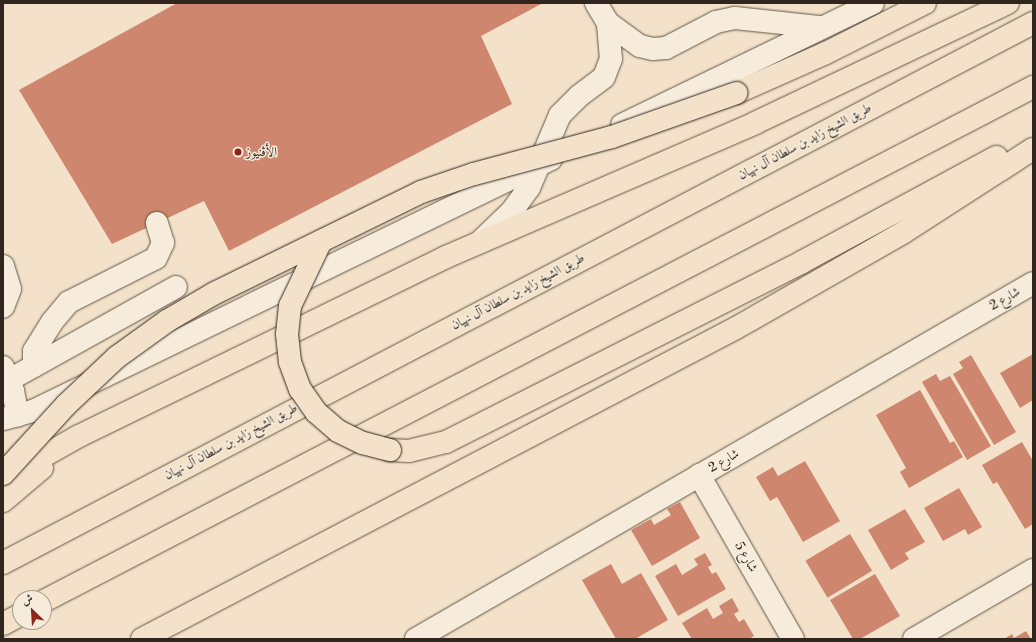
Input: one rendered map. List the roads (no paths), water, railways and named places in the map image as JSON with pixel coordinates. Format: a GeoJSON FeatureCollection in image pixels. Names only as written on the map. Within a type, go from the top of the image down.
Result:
{"type":"FeatureCollection","features":[{"type":"Feature","properties":{"kind":"highway"},"geometry":{"type":"LineString","coordinates":[[3,474],[91,380],[145,336],[213,294],[391,206],[451,181],[612,137],[736,93],[826,53],[925,3]]}},
{"type":"Feature","properties":{"kind":"highway"},"geometry":{"type":"LineString","coordinates":[[3,467],[79,436],[479,243],[755,123],[1008,3]]}},
{"type":"Feature","properties":{"kind":"highway","name":"طريق الشيخ زايد بن سلطان آل نهيان"},"geometry":{"type":"LineString","coordinates":[[3,563],[48,538],[1033,23]]}},
{"type":"Feature","properties":{"kind":"highway"},"geometry":{"type":"LineString","coordinates":[[52,597],[1033,87]]}},
{"type":"Feature","properties":{"kind":"highway"},"geometry":{"type":"LineString","coordinates":[[321,241],[290,306],[287,334],[290,362],[300,389],[316,412],[338,431],[363,443],[390,450],[409,451],[446,442],[802,262],[1033,136]]}},
{"type":"Feature","properties":{"kind":"highway"},"geometry":{"type":"LineString","coordinates":[[142,639],[736,328],[904,232],[1033,149]]}},
{"type":"Feature","properties":{"kind":"highway"},"geometry":{"type":"LineString","coordinates":[[3,479],[79,436]]}},
{"type":"Feature","properties":{"kind":"highway"},"geometry":{"type":"LineString","coordinates":[[3,501],[79,436]]}},
{"type":"Feature","properties":{"kind":"highway"},"geometry":{"type":"LineString","coordinates":[[168,639],[327,541]]}},
{"type":"Feature","properties":{"kind":"highway"},"geometry":{"type":"LineString","coordinates":[[3,624],[12,619]]}},
{"type":"Feature","properties":{"kind":"street"},"geometry":{"type":"LineString","coordinates":[[596,3],[608,23],[640,46],[653,49],[666,48],[716,22],[735,18],[823,28]]}},
{"type":"Feature","properties":{"kind":"street"},"geometry":{"type":"LineString","coordinates":[[176,287],[34,366],[6,374],[11,417],[33,411],[873,3]]}},
{"type":"Feature","properties":{"kind":"street"},"geometry":{"type":"LineString","coordinates":[[479,243],[521,200],[539,165],[548,138],[560,115],[578,96],[598,84],[609,69],[611,50],[608,23]]}},
{"type":"Feature","properties":{"kind":"street"},"geometry":{"type":"LineString","coordinates":[[34,366],[34,351],[52,322],[69,302],[156,258],[163,243],[157,223]]}},
{"type":"Feature","properties":{"kind":"street"},"geometry":{"type":"LineString","coordinates":[[3,266],[10,289],[3,307]]}},
{"type":"Feature","properties":{"kind":"street","name":"شارع 2"},"geometry":{"type":"LineString","coordinates":[[416,639],[1033,283]]}},
{"type":"Feature","properties":{"kind":"street","name":"شارع 5"},"geometry":{"type":"LineString","coordinates":[[699,475],[794,639]]}},
{"type":"Feature","properties":{"kind":"street"},"geometry":{"type":"LineString","coordinates":[[914,639],[1033,570]]}},
{"type":"Feature","properties":{"kind":"place","name":"الأڤنيوز"},"geometry":{"type":"Point","coordinates":[238,152]}}]}
